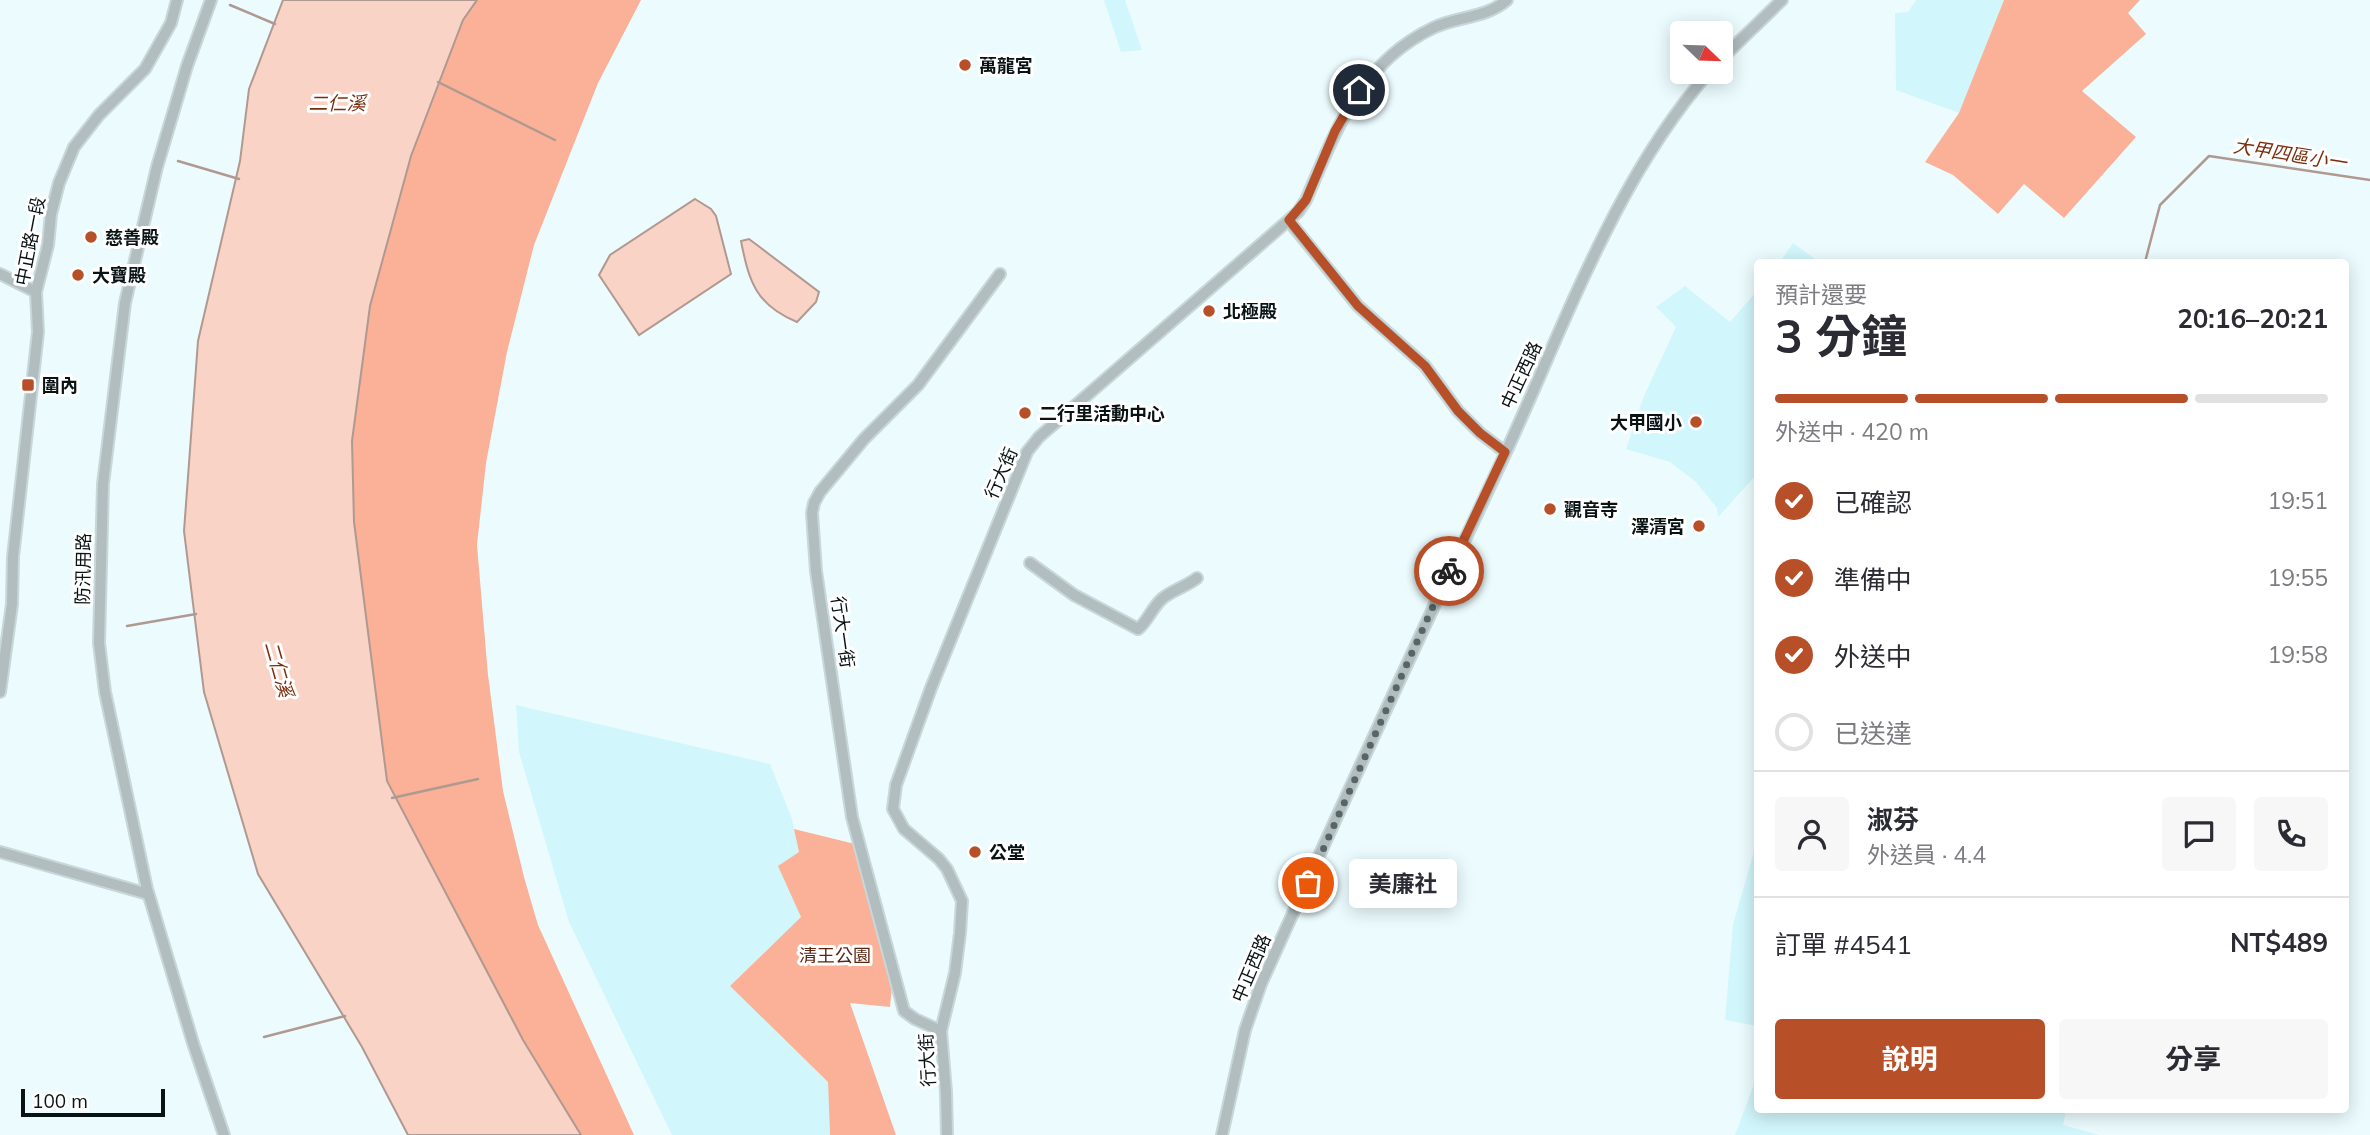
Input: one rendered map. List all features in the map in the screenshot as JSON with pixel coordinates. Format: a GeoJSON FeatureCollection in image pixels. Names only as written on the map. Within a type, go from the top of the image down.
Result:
{"type":"FeatureCollection","features":[{"type":"Feature","properties":{"kind":"street","name":"中正路一段"},"geometry":{"type":"LineString","coordinates":[[0,692],[12,604],[13,557],[38,332],[36,292],[48,245],[51,214],[66,162],[99,115],[145,69],[172,23],[177,0]]}},
{"type":"Feature","properties":{"kind":"street","name":"防汛用路"},"geometry":{"type":"LineString","coordinates":[[211,0],[187,66],[157,167],[125,303],[103,484],[99,643],[105,692],[148,894],[224,1135]]}},
{"type":"Feature","properties":{"kind":"street","name":"行大街"},"geometry":{"type":"LineString","coordinates":[[947,1135],[941,1031],[955,973],[961,901],[955,881],[947,869],[904,829],[892,809],[896,785],[931,688],[1027,453],[1039,437],[1289,220],[1306,200],[1346,111],[1374,71],[1415,37],[1441,24],[1486,13],[1507,0]]}},
{"type":"Feature","properties":{"kind":"street"},"geometry":{"type":"LineString","coordinates":[[1733,47],[1782,0]]}},
{"type":"Feature","properties":{"kind":"street","name":"中正西路"},"geometry":{"type":"LineString","coordinates":[[1222,1135],[1245,1030],[1261,984],[1595,256],[1636,173],[1662,132],[1700,84]]}},
{"type":"Feature","properties":{"kind":"street"},"geometry":{"type":"LineString","coordinates":[[1289,220],[1358,306],[1425,366],[1458,411],[1480,433],[1505,452]]}},
{"type":"Feature","properties":{"kind":"street"},"geometry":{"type":"LineString","coordinates":[[0,274],[36,292]]}},
{"type":"Feature","properties":{"kind":"street","name":"行大一街"},"geometry":{"type":"LineString","coordinates":[[941,1031],[904,1011],[862,860],[852,817],[816,571],[812,513],[820,492],[864,439],[918,385],[1000,274]]}},
{"type":"Feature","properties":{"kind":"street"},"geometry":{"type":"LineString","coordinates":[[1030,563],[1074,595],[1138,628],[1142,626],[1152,608],[1165,596],[1186,587],[1197,578]]}},
{"type":"Feature","properties":{"kind":"street"},"geometry":{"type":"LineString","coordinates":[[1,852],[148,894]]}},
{"type":"Feature","properties":{"kind":"shaded area"},"geometry":{"type":"Polygon","coordinates":[[[1104,0],[1125,0],[1142,50],[1121,52],[1104,0]]]}},
{"type":"Feature","properties":{"kind":"shaded area"},"geometry":{"type":"Polygon","coordinates":[[[1916,0],[2004,0],[1959,113],[1896,90],[1895,13],[1908,12],[1916,0]]]}},
{"type":"Feature","properties":{"kind":"shaded area"},"geometry":{"type":"Polygon","coordinates":[[[1793,243],[1815,259],[1782,259],[1793,243]]]}},
{"type":"Feature","properties":{"kind":"shaded area","name":"大甲國小"},"geometry":{"type":"Polygon","coordinates":[[[1685,286],[1730,322],[1754,294],[1754,477],[1718,517],[1717,508],[1696,482],[1670,462],[1626,449],[1644,396],[1676,327],[1656,307],[1685,286]]]}},
{"type":"Feature","properties":{"kind":"shaded area"},"geometry":{"type":"Polygon","coordinates":[[[516,705],[770,764],[792,819],[799,852],[779,866],[801,917],[730,986],[828,1082],[830,1135],[672,1135],[569,922],[519,752],[516,705]]]}},
{"type":"Feature","properties":{"kind":"shaded area"},"geometry":{"type":"Polygon","coordinates":[[[1754,852],[1754,1025],[1725,1020],[1733,924],[1754,852]]]}},
{"type":"Feature","properties":{"kind":"shaded area"},"geometry":{"type":"Polygon","coordinates":[[[1754,1084],[1754,1113],[2065,1113],[2063,1125],[2100,1135],[1735,1135],[1754,1084]]]}},
{"type":"Feature","properties":{"kind":"green space"},"geometry":{"type":"Polygon","coordinates":[[[477,0],[641,0],[598,83],[534,245],[507,352],[486,463],[477,545],[488,675],[503,791],[524,877],[538,925],[634,1135],[581,1135],[523,1040],[387,781],[354,522],[352,441],[370,306],[411,156],[463,20],[477,0]]]}},
{"type":"Feature","properties":{"kind":"green space"},"geometry":{"type":"Polygon","coordinates":[[[2004,0],[2140,0],[2128,13],[2146,34],[2082,91],[2136,137],[2064,218],[2024,184],[1998,214],[1953,175],[1925,162],[1959,113],[2004,0]]]}},
{"type":"Feature","properties":{"kind":"green space","name":"清王公園"},"geometry":{"type":"Polygon","coordinates":[[[794,829],[859,845],[893,975],[890,1007],[850,1003],[896,1135],[830,1135],[828,1082],[730,986],[801,917],[778,866],[799,852],[794,829]]]}},
{"type":"Feature","properties":{"kind":"water","name":"二仁溪"},"geometry":{"type":"Polygon","coordinates":[[[283,0],[477,0],[463,20],[411,156],[370,306],[352,441],[354,522],[387,781],[523,1040],[581,1135],[408,1135],[362,1047],[258,874],[204,692],[184,531],[198,341],[240,161],[249,89],[283,0]]]}},
{"type":"Feature","properties":{"kind":"water"},"geometry":{"type":"Polygon","coordinates":[[[695,199],[711,209],[716,216],[731,274],[639,335],[599,275],[610,255],[695,199]]]}},
{"type":"Feature","properties":{"kind":"water"},"geometry":{"type":"Polygon","coordinates":[[[749,239],[819,292],[816,302],[797,322],[763,300],[751,280],[741,241],[749,239]]]}},
{"type":"Feature","properties":{"kind":"waterway"},"geometry":{"type":"LineString","coordinates":[[230,5],[275,24]]}},
{"type":"Feature","properties":{"kind":"waterway"},"geometry":{"type":"LineString","coordinates":[[438,82],[555,140]]}},
{"type":"Feature","properties":{"kind":"waterway","name":"大甲四區小一"},"geometry":{"type":"LineString","coordinates":[[2146,259],[2160,205],[2209,156],[2370,180]]}},
{"type":"Feature","properties":{"kind":"waterway"},"geometry":{"type":"LineString","coordinates":[[178,161],[239,179]]}},
{"type":"Feature","properties":{"kind":"waterway"},"geometry":{"type":"LineString","coordinates":[[127,626],[196,614]]}},
{"type":"Feature","properties":{"kind":"waterway"},"geometry":{"type":"LineString","coordinates":[[392,798],[478,779]]}},
{"type":"Feature","properties":{"kind":"waterway"},"geometry":{"type":"LineString","coordinates":[[264,1037],[345,1016]]}},
{"type":"Feature","properties":{"kind":"way so far"},"geometry":{"type":"LineString","coordinates":[[1308,883],[1449,571]]}},
{"type":"Feature","properties":{"kind":"place","name":"萬龍宮"},"geometry":{"type":"Point","coordinates":[965,65]}},
{"type":"Feature","properties":{"kind":"place","name":"慈善殿"},"geometry":{"type":"Point","coordinates":[91,237]}},
{"type":"Feature","properties":{"kind":"place","name":"大寶殿"},"geometry":{"type":"Point","coordinates":[78,275]}},
{"type":"Feature","properties":{"kind":"place","name":"北極殿"},"geometry":{"type":"Point","coordinates":[1209,311]}},
{"type":"Feature","properties":{"kind":"place","name":"圍內"},"geometry":{"type":"Point","coordinates":[28,385]}},
{"type":"Feature","properties":{"kind":"place","name":"二行里活動中心"},"geometry":{"type":"Point","coordinates":[1025,413]}},
{"type":"Feature","properties":{"kind":"place","name":"大甲國小"},"geometry":{"type":"Point","coordinates":[1696,422]}},
{"type":"Feature","properties":{"kind":"place","name":"觀音寺"},"geometry":{"type":"Point","coordinates":[1550,509]}},
{"type":"Feature","properties":{"kind":"place","name":"澤清宮"},"geometry":{"type":"Point","coordinates":[1699,526]}},
{"type":"Feature","properties":{"kind":"place","name":"公堂"},"geometry":{"type":"Point","coordinates":[975,852]}},
{"type":"Feature","properties":{"kind":"place","name":"美廉社"},"geometry":{"type":"Point","coordinates":[1308,883]}},
{"type":"Feature","properties":{"kind":"route"},"geometry":{"type":"LineString","coordinates":[[1359,90],[1335,131],[1306,200],[1289,220],[1358,306],[1425,366],[1458,411],[1480,433],[1505,452],[1449,571]]}}]}
